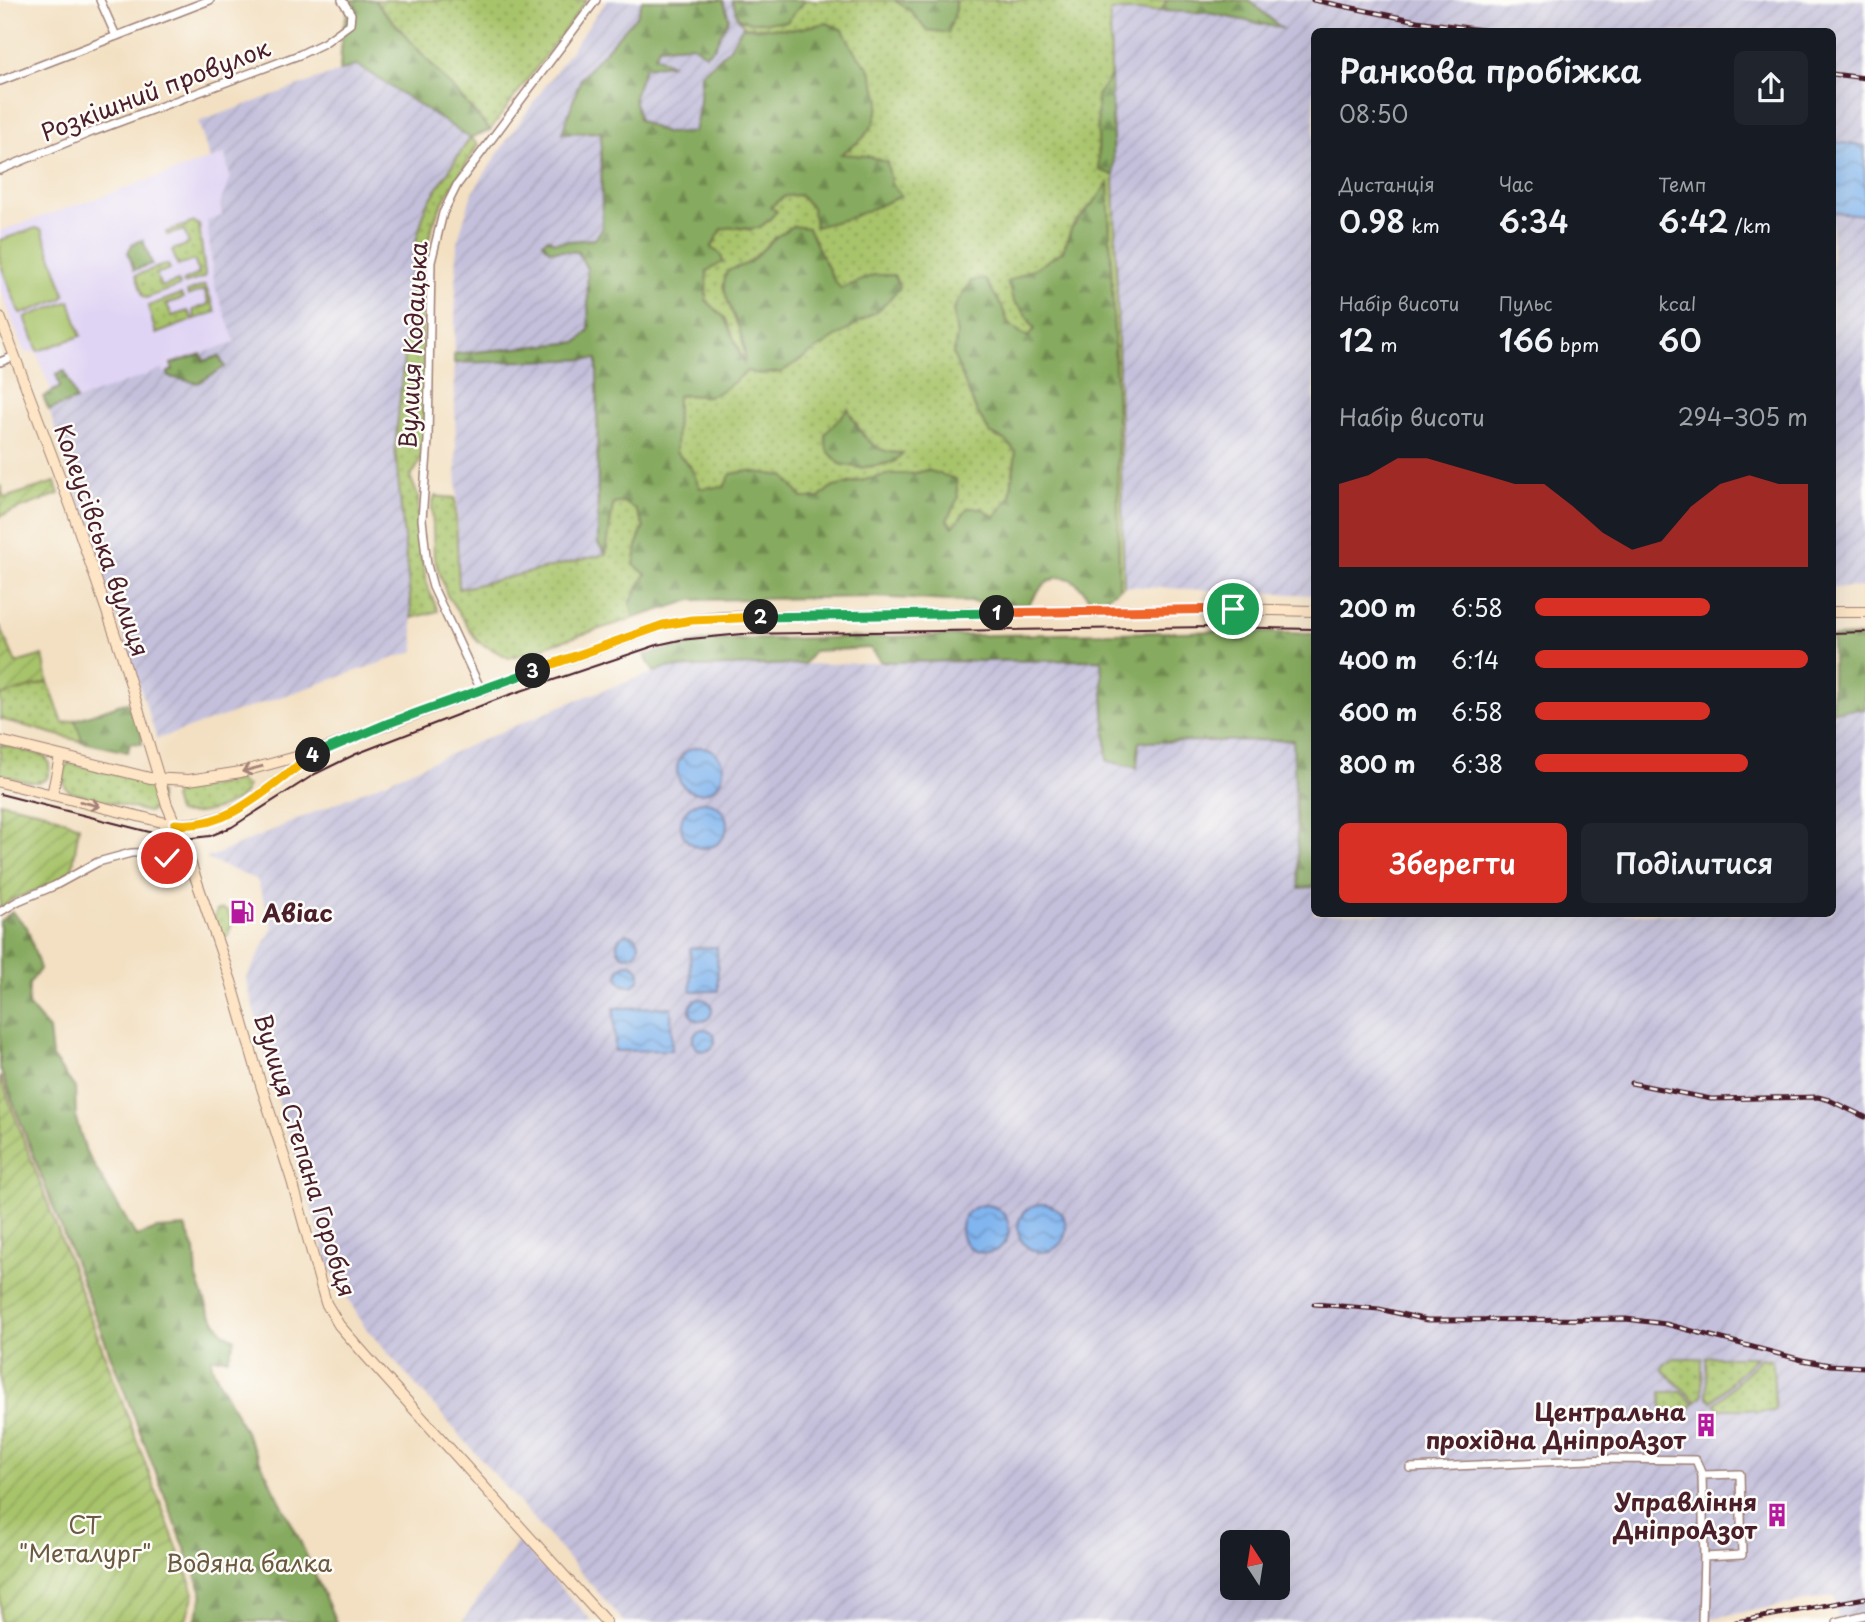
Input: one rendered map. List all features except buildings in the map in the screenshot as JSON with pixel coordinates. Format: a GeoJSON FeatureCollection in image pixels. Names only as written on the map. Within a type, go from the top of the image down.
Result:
{"type":"FeatureCollection","features":[{"type":"Feature","properties":{"kind":"street"},"geometry":{"type":"LineString","coordinates":[[100,0],[116,36]]}},
{"type":"Feature","properties":{"kind":"street"},"geometry":{"type":"LineString","coordinates":[[0,81],[210,0]]}},
{"type":"Feature","properties":{"kind":"street","name":"Розкішний провулок"},"geometry":{"type":"LineString","coordinates":[[0,170],[324,43],[350,24],[351,14],[342,0]]}},
{"type":"Feature","properties":{"kind":"street","name":"Вулиця Кодацька"},"geometry":{"type":"LineString","coordinates":[[481,690],[433,587],[424,542],[422,519],[428,440],[430,262],[443,213],[457,185],[596,0]]}},
{"type":"Feature","properties":{"kind":"street","name":"Колеусівська вулиця"},"geometry":{"type":"LineString","coordinates":[[0,317],[71,507],[122,655],[159,779]]}},
{"type":"Feature","properties":{"kind":"street"},"geometry":{"type":"LineString","coordinates":[[0,362],[15,356]]}},
{"type":"Feature","properties":{"kind":"street"},"geometry":{"type":"LineString","coordinates":[[0,741],[159,779],[189,780],[241,772],[318,751],[663,625],[692,620],[725,617],[1220,609],[1311,611]]}},
{"type":"Feature","properties":{"kind":"street"},"geometry":{"type":"LineString","coordinates":[[1836,612],[1865,612]]}},
{"type":"Feature","properties":{"kind":"street"},"geometry":{"type":"LineString","coordinates":[[0,782],[175,824],[208,822],[233,813],[318,751]]}},
{"type":"Feature","properties":{"kind":"street"},"geometry":{"type":"LineString","coordinates":[[52,795],[60,757]]}},
{"type":"Feature","properties":{"kind":"street","name":"Вулиця Степана Горобця"},"geometry":{"type":"LineString","coordinates":[[159,779],[189,858],[230,981],[292,1181],[326,1303],[339,1325],[367,1357],[606,1622]]}},
{"type":"Feature","properties":{"kind":"street"},"geometry":{"type":"LineString","coordinates":[[0,912],[98,862],[131,853],[162,852],[184,844]]}},
{"type":"Feature","properties":{"kind":"street"},"geometry":{"type":"LineString","coordinates":[[162,852],[172,861],[189,858]]}},
{"type":"Feature","properties":{"kind":"street"},"geometry":{"type":"LineString","coordinates":[[1410,1468],[1611,1459],[1696,1460],[1702,1475],[1702,1622]]}},
{"type":"Feature","properties":{"kind":"street"},"geometry":{"type":"LineString","coordinates":[[1702,1475],[1740,1474],[1742,1542],[1742,1555],[1704,1557]]}},
{"type":"Feature","properties":{"kind":"street"},"geometry":{"type":"LineString","coordinates":[[1837,1622],[1865,1615]]}},
{"type":"Feature","properties":{"kind":"shaded area"},"geometry":{"type":"Polygon","coordinates":[[[607,0],[1865,0],[1865,587],[1836,588],[1836,28],[1311,28],[1311,595],[1124,586],[1123,546],[459,589],[454,360],[457,243],[472,193],[607,0]]]}},
{"type":"Feature","properties":{"kind":"shaded area"},"geometry":{"type":"Polygon","coordinates":[[[357,65],[470,138],[426,206],[408,305],[395,448],[415,651],[157,739],[49,410],[163,369],[164,373],[173,371],[171,364],[235,342],[214,284],[207,221],[222,216],[220,204],[230,178],[225,154],[210,159],[198,122],[357,65]]]}},
{"type":"Feature","properties":{"kind":"shaded area"},"geometry":{"type":"Polygon","coordinates":[[[225,154],[230,180],[220,210],[223,216],[207,222],[236,342],[172,364],[173,371],[164,374],[163,370],[49,410],[43,397],[51,390],[36,352],[25,353],[0,289],[0,231],[225,154]]]}},
{"type":"Feature","properties":{"kind":"shaded area"},"geometry":{"type":"Polygon","coordinates":[[[1100,657],[1311,678],[1311,917],[1836,917],[1836,711],[1865,709],[1865,1622],[1838,1622],[1834,1596],[1690,1622],[624,1622],[364,1326],[330,1268],[272,1080],[246,979],[273,927],[257,880],[206,859],[568,703],[665,668],[1100,657]]]}},
{"type":"Feature","properties":{"kind":"shaded area"},"geometry":{"type":"Polygon","coordinates":[[[518,1541],[593,1622],[462,1622],[518,1541]]]}},
{"type":"Feature","properties":{"kind":"green space"},"geometry":{"type":"Polygon","coordinates":[[[351,0],[374,0],[490,130],[470,138],[357,65],[340,71],[342,32],[351,0]]]}},
{"type":"Feature","properties":{"kind":"green space"},"geometry":{"type":"Polygon","coordinates":[[[374,0],[587,0],[490,130],[374,0]]]}},
{"type":"Feature","properties":{"kind":"green space"},"geometry":{"type":"Polygon","coordinates":[[[642,0],[723,0],[729,18],[714,48],[706,54],[692,45],[659,47],[655,56],[671,64],[645,67],[634,97],[639,120],[665,133],[694,132],[700,102],[701,74],[729,49],[742,27],[796,29],[827,23],[843,30],[854,51],[869,68],[880,100],[874,123],[862,139],[841,154],[867,156],[887,162],[891,183],[901,196],[850,218],[815,227],[812,207],[799,195],[785,196],[770,207],[777,211],[762,226],[751,229],[722,229],[711,248],[721,254],[723,262],[707,271],[706,300],[725,318],[744,363],[741,334],[724,288],[727,271],[749,263],[776,237],[793,226],[808,228],[841,289],[874,275],[894,275],[900,288],[880,309],[781,372],[760,374],[747,371],[718,393],[677,396],[676,452],[690,466],[700,488],[724,487],[731,474],[748,471],[784,476],[802,498],[819,498],[830,488],[890,474],[913,474],[927,470],[956,479],[958,498],[947,520],[953,527],[968,508],[981,508],[995,517],[1010,497],[1016,452],[1006,441],[990,433],[976,410],[953,354],[957,336],[953,309],[971,281],[985,279],[1002,307],[1009,325],[1028,337],[1035,329],[1014,302],[1007,282],[1063,251],[1072,227],[1108,183],[1117,420],[1119,589],[1092,605],[1078,584],[1065,577],[1050,581],[1042,587],[1028,605],[872,597],[692,600],[634,618],[630,603],[646,574],[634,565],[638,541],[644,527],[636,510],[624,502],[613,504],[606,554],[598,544],[597,359],[454,363],[454,354],[578,342],[589,330],[587,269],[578,252],[549,250],[543,242],[548,238],[554,242],[595,239],[602,229],[601,132],[562,133],[581,78],[638,14],[642,0]]]}},
{"type":"Feature","properties":{"kind":"green space"},"geometry":{"type":"Polygon","coordinates":[[[732,0],[805,0],[787,22],[750,22],[738,18],[732,0]]]}},
{"type":"Feature","properties":{"kind":"green space"},"geometry":{"type":"Polygon","coordinates":[[[805,0],[894,0],[910,10],[927,30],[956,10],[955,0],[1167,0],[1161,11],[1110,11],[1111,76],[1097,96],[1099,170],[1114,175],[1124,586],[1119,589],[1117,420],[1108,184],[1072,227],[1063,251],[1041,265],[1014,302],[1022,309],[1035,330],[1028,337],[1009,325],[1002,307],[953,309],[957,336],[953,354],[976,410],[990,433],[1006,441],[1016,452],[1010,497],[995,517],[954,527],[947,520],[957,498],[927,470],[856,481],[830,490],[819,498],[802,498],[784,476],[700,489],[690,467],[676,452],[677,396],[718,393],[747,371],[760,374],[781,372],[879,309],[899,288],[894,275],[874,275],[841,289],[808,229],[776,237],[723,286],[741,335],[745,366],[725,318],[706,301],[711,248],[722,229],[731,227],[752,230],[776,211],[769,208],[785,196],[799,195],[812,207],[816,227],[867,156],[840,155],[862,139],[874,123],[880,100],[869,68],[854,51],[843,30],[827,23],[796,29],[745,27],[738,19],[750,22],[800,8],[805,0]],[[848,409],[840,464],[864,467],[881,465],[896,459],[902,453],[892,453],[876,446],[852,418],[848,409]]]}},
{"type":"Feature","properties":{"kind":"green space"},"geometry":{"type":"Polygon","coordinates":[[[894,0],[955,0],[956,10],[948,33],[927,30],[910,10],[894,0]]]}},
{"type":"Feature","properties":{"kind":"green space"},"geometry":{"type":"Polygon","coordinates":[[[1167,0],[1249,0],[1281,28],[1208,13],[1161,11],[1167,0]]]}},
{"type":"Feature","properties":{"kind":"green space"},"geometry":{"type":"Polygon","coordinates":[[[1111,76],[1114,175],[1099,170],[1097,96],[1111,76]]]}},
{"type":"Feature","properties":{"kind":"green space"},"geometry":{"type":"Polygon","coordinates":[[[470,138],[478,144],[437,214],[430,234],[423,279],[425,427],[421,459],[410,476],[418,496],[420,552],[428,588],[438,611],[412,618],[395,448],[415,245],[426,206],[470,138]]]}},
{"type":"Feature","properties":{"kind":"green space"},"geometry":{"type":"Polygon","coordinates":[[[194,222],[199,225],[205,277],[184,284],[183,281],[199,274],[194,260],[178,266],[172,250],[189,244],[184,230],[167,235],[166,232],[194,222]]]}},
{"type":"Feature","properties":{"kind":"green space"},"geometry":{"type":"Polygon","coordinates":[[[36,228],[42,230],[65,295],[62,299],[22,314],[0,263],[0,240],[36,228]]]}},
{"type":"Feature","properties":{"kind":"green space"},"geometry":{"type":"Polygon","coordinates":[[[143,240],[152,264],[134,270],[128,252],[133,243],[143,240]]]}},
{"type":"Feature","properties":{"kind":"green space"},"geometry":{"type":"Polygon","coordinates":[[[168,265],[170,269],[156,274],[161,287],[178,281],[180,286],[146,298],[136,275],[168,265]]]}},
{"type":"Feature","properties":{"kind":"green space"},"geometry":{"type":"Polygon","coordinates":[[[205,285],[216,312],[195,319],[193,310],[209,304],[204,290],[188,296],[187,292],[205,285]]]}},
{"type":"Feature","properties":{"kind":"green space"},"geometry":{"type":"Polygon","coordinates":[[[181,294],[183,298],[167,304],[172,316],[188,311],[193,320],[156,334],[148,306],[181,294]]]}},
{"type":"Feature","properties":{"kind":"green space"},"geometry":{"type":"Polygon","coordinates":[[[70,301],[81,336],[38,351],[25,317],[70,301]]]}},
{"type":"Feature","properties":{"kind":"green space"},"geometry":{"type":"Polygon","coordinates":[[[201,354],[204,361],[219,356],[225,367],[198,383],[169,377],[168,372],[173,370],[171,364],[201,354]]]}},
{"type":"Feature","properties":{"kind":"green space"},"geometry":{"type":"Polygon","coordinates":[[[65,371],[76,400],[49,410],[43,397],[60,387],[56,374],[65,371]]]}},
{"type":"Feature","properties":{"kind":"green space"},"geometry":{"type":"Polygon","coordinates":[[[848,409],[857,427],[876,447],[893,453],[903,453],[894,462],[860,468],[840,464],[827,450],[825,434],[848,409]]]}},
{"type":"Feature","properties":{"kind":"green space"},"geometry":{"type":"Polygon","coordinates":[[[55,482],[59,494],[0,516],[0,485],[4,498],[55,482]]]}},
{"type":"Feature","properties":{"kind":"green space"},"geometry":{"type":"Polygon","coordinates":[[[435,496],[455,498],[459,589],[606,554],[613,504],[624,502],[636,510],[644,527],[638,541],[646,574],[631,603],[634,618],[509,658],[478,642],[447,595],[434,557],[432,506],[435,496]]]}},
{"type":"Feature","properties":{"kind":"green space"},"geometry":{"type":"Polygon","coordinates":[[[0,626],[16,663],[43,655],[48,682],[0,696],[0,626]]]}},
{"type":"Feature","properties":{"kind":"green space"},"geometry":{"type":"Polygon","coordinates":[[[1233,631],[1311,634],[1311,887],[1299,888],[1293,740],[1139,742],[1137,768],[1107,761],[1101,660],[881,662],[870,648],[814,651],[804,664],[665,668],[654,672],[644,655],[710,640],[1233,631]]]}},
{"type":"Feature","properties":{"kind":"green space"},"geometry":{"type":"Polygon","coordinates":[[[1865,636],[1865,709],[1836,711],[1836,637],[1865,636]]]}},
{"type":"Feature","properties":{"kind":"green space"},"geometry":{"type":"Polygon","coordinates":[[[48,682],[63,723],[75,720],[83,742],[0,719],[0,696],[48,682]]]}},
{"type":"Feature","properties":{"kind":"green space"},"geometry":{"type":"Polygon","coordinates":[[[127,702],[141,726],[142,744],[130,743],[128,752],[83,742],[75,720],[127,702]]]}},
{"type":"Feature","properties":{"kind":"green space"},"geometry":{"type":"Polygon","coordinates":[[[0,744],[45,756],[49,765],[47,778],[28,782],[0,774],[0,744]]]}},
{"type":"Feature","properties":{"kind":"green space"},"geometry":{"type":"Polygon","coordinates":[[[69,763],[153,783],[159,796],[158,804],[152,811],[147,812],[71,792],[64,781],[65,767],[69,763]]]}},
{"type":"Feature","properties":{"kind":"green space"},"geometry":{"type":"Polygon","coordinates":[[[238,781],[247,786],[238,799],[229,804],[195,814],[177,812],[173,798],[177,792],[238,781]]]}},
{"type":"Feature","properties":{"kind":"green space"},"geometry":{"type":"Polygon","coordinates":[[[0,802],[45,812],[79,826],[72,871],[52,884],[11,900],[0,909],[0,802]]]}},
{"type":"Feature","properties":{"kind":"green space"},"geometry":{"type":"Polygon","coordinates":[[[217,910],[228,912],[232,923],[228,936],[223,938],[214,918],[217,910]]]}},
{"type":"Feature","properties":{"kind":"green space","name":"Водяна балка"},"geometry":{"type":"Polygon","coordinates":[[[12,912],[27,927],[40,969],[29,984],[28,1005],[49,1030],[52,1057],[75,1088],[76,1119],[86,1152],[136,1236],[157,1229],[185,1227],[195,1250],[197,1278],[209,1312],[224,1333],[235,1339],[228,1358],[212,1358],[212,1367],[297,1534],[336,1622],[195,1622],[203,1595],[0,1069],[0,921],[12,912]]]}},
{"type":"Feature","properties":{"kind":"green space","name":"СТ \"Металург\""},"geometry":{"type":"Polygon","coordinates":[[[0,1076],[194,1593],[185,1622],[0,1622],[0,1076]]]}},
{"type":"Feature","properties":{"kind":"green space"},"geometry":{"type":"Polygon","coordinates":[[[1756,1357],[1712,1401],[1707,1396],[1706,1358],[1756,1357]]]}},
{"type":"Feature","properties":{"kind":"green space"},"geometry":{"type":"Polygon","coordinates":[[[1674,1358],[1702,1358],[1702,1396],[1696,1402],[1662,1369],[1674,1358]]]}},
{"type":"Feature","properties":{"kind":"green space"},"geometry":{"type":"Polygon","coordinates":[[[1761,1358],[1771,1360],[1773,1365],[1773,1411],[1720,1409],[1715,1404],[1761,1358]]]}},
{"type":"Feature","properties":{"kind":"green space"},"geometry":{"type":"Polygon","coordinates":[[[1661,1392],[1681,1392],[1694,1404],[1689,1409],[1664,1411],[1661,1392]]]}},
{"type":"Feature","properties":{"kind":"water"},"geometry":{"type":"Polygon","coordinates":[[[1836,142],[1865,146],[1865,215],[1836,212],[1836,142]]]}},
{"type":"Feature","properties":{"kind":"water"},"geometry":{"type":"Polygon","coordinates":[[[700,747],[716,754],[723,770],[716,786],[700,793],[684,786],[677,770],[684,754],[700,747]]]}},
{"type":"Feature","properties":{"kind":"water"},"geometry":{"type":"Polygon","coordinates":[[[704,802],[720,809],[727,825],[720,841],[704,848],[688,841],[681,825],[688,809],[704,802]]]}},
{"type":"Feature","properties":{"kind":"water"},"geometry":{"type":"Polygon","coordinates":[[[628,934],[636,937],[639,945],[636,953],[628,956],[620,953],[617,945],[620,937],[628,934]]]}},
{"type":"Feature","properties":{"kind":"water"},"geometry":{"type":"Polygon","coordinates":[[[717,947],[718,991],[691,991],[690,948],[717,947]]]}},
{"type":"Feature","properties":{"kind":"water"},"geometry":{"type":"Polygon","coordinates":[[[629,964],[637,967],[640,975],[637,983],[629,986],[621,983],[618,975],[621,967],[629,964]]]}},
{"type":"Feature","properties":{"kind":"water"},"geometry":{"type":"Polygon","coordinates":[[[701,999],[709,1002],[712,1010],[709,1018],[701,1021],[693,1018],[690,1010],[693,1002],[701,999]]]}},
{"type":"Feature","properties":{"kind":"water"},"geometry":{"type":"Polygon","coordinates":[[[671,1007],[672,1050],[615,1051],[614,1008],[671,1007]]]}},
{"type":"Feature","properties":{"kind":"water"},"geometry":{"type":"Polygon","coordinates":[[[704,1029],[712,1032],[715,1040],[712,1048],[704,1051],[696,1048],[693,1040],[696,1032],[704,1029]]]}},
{"type":"Feature","properties":{"kind":"water"},"geometry":{"type":"Polygon","coordinates":[[[1042,1204],[1059,1211],[1066,1228],[1059,1245],[1042,1252],[1025,1245],[1018,1228],[1025,1211],[1042,1204]]]}},
{"type":"Feature","properties":{"kind":"water"},"geometry":{"type":"Polygon","coordinates":[[[985,1205],[1002,1212],[1009,1229],[1002,1246],[985,1253],[968,1246],[961,1229],[968,1212],[985,1205]]]}},
{"type":"Feature","properties":{"kind":"tram line"},"geometry":{"type":"LineString","coordinates":[[0,794],[173,838],[210,836],[232,827],[315,774],[356,754],[506,696],[657,645],[680,640],[742,634],[1211,627],[1311,629]]}},
{"type":"Feature","properties":{"kind":"tram line"},"geometry":{"type":"LineString","coordinates":[[1836,633],[1865,632]]}},
{"type":"Feature","properties":{"kind":"railway"},"geometry":{"type":"LineString","coordinates":[[1313,0],[1417,21],[1468,28]]}},
{"type":"Feature","properties":{"kind":"railway"},"geometry":{"type":"LineString","coordinates":[[1836,74],[1865,78]]}},
{"type":"Feature","properties":{"kind":"railway"},"geometry":{"type":"LineString","coordinates":[[1631,1083],[1711,1099],[1818,1097],[1865,1117]]}},
{"type":"Feature","properties":{"kind":"railway"},"geometry":{"type":"LineString","coordinates":[[1314,1304],[1379,1309],[1427,1320],[1626,1319],[1666,1324],[1802,1360],[1865,1367]]}},
{"type":"Feature","properties":{"kind":"railway"},"geometry":{"type":"LineString","coordinates":[[1736,1622],[1865,1598]]}},
{"type":"Feature","properties":{"kind":"place","name":"Авіас"},"geometry":{"type":"Point","coordinates":[242,912]}},
{"type":"Feature","properties":{"kind":"place","name":"Центральна прохідна ДніпроАзот"},"geometry":{"type":"Point","coordinates":[1706,1425]}},
{"type":"Feature","properties":{"kind":"place","name":"Управління ДніпроАзот"},"geometry":{"type":"Point","coordinates":[1777,1515]}},
{"type":"Feature","properties":{"kind":"route"},"geometry":{"type":"LineString","coordinates":[[167,858],[162,852],[184,844],[175,824],[208,822],[233,813],[318,751],[663,625],[725,617],[1233,609]]}}]}
